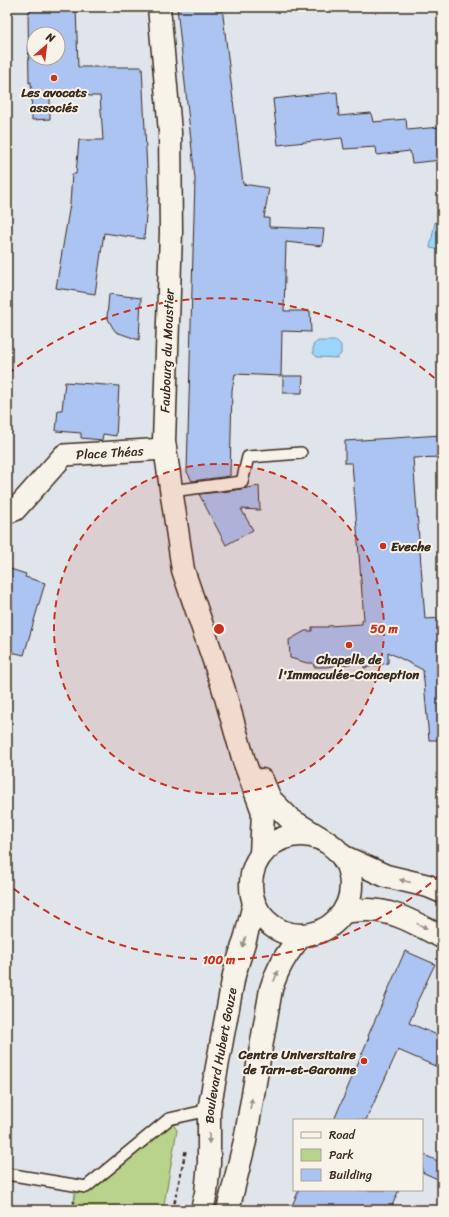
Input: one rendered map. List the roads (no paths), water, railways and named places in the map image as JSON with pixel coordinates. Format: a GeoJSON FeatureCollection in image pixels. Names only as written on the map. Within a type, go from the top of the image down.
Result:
{"type":"FeatureCollection","features":[{"type":"Feature","properties":{"kind":"main road","name":"Faubourg du Moustier"},"geometry":{"type":"LineString","coordinates":[[159,7],[170,132],[171,232],[164,441],[182,570],[223,687],[270,799],[291,820],[322,839]]}},
{"type":"Feature","properties":{"kind":"main road","name":"Faubourg du Moustier"},"geometry":{"type":"LineString","coordinates":[[223,687],[244,761],[263,812],[261,854]]}},
{"type":"Feature","properties":{"kind":"main road"},"geometry":{"type":"LineString","coordinates":[[296,835],[309,835],[322,839],[333,846],[342,856],[351,874],[351,894],[344,912],[332,925],[318,933],[301,936],[286,934],[273,927],[262,917],[254,904],[250,891],[250,878],[254,865],[261,854],[271,844],[282,838],[296,835]]}},
{"type":"Feature","properties":{"kind":"main road"},"geometry":{"type":"LineString","coordinates":[[342,856],[386,876],[428,886],[442,892]]}},
{"type":"Feature","properties":{"kind":"main road","name":"Boulevard Hubert Gouze"},"geometry":{"type":"LineString","coordinates":[[202,1210],[206,1193],[209,1164],[209,1110],[234,975],[254,904]]}},
{"type":"Feature","properties":{"kind":"main road"},"geometry":{"type":"LineString","coordinates":[[344,912],[365,910],[381,911],[405,918],[442,937]]}},
{"type":"Feature","properties":{"kind":"main road"},"geometry":{"type":"LineString","coordinates":[[228,1210],[245,1141],[271,989],[275,975],[286,954],[301,936]]}},
{"type":"Feature","properties":{"kind":"street","name":"Place Théas"},"geometry":{"type":"LineString","coordinates":[[7,513],[15,510],[64,455],[165,448]]}},
{"type":"Feature","properties":{"kind":"lane"},"geometry":{"type":"LineString","coordinates":[[171,491],[242,482],[248,457],[301,453]]}},
{"type":"Feature","properties":{"kind":"lane"},"geometry":{"type":"LineString","coordinates":[[7,1174],[86,1187],[169,1119],[209,1110]]}},
{"type":"Feature","properties":{"kind":"water"},"geometry":{"type":"Polygon","coordinates":[[[435,222],[442,224],[442,250],[430,248],[435,222]]]}},
{"type":"Feature","properties":{"kind":"water"},"geometry":{"type":"Polygon","coordinates":[[[318,341],[337,341],[341,345],[341,354],[337,358],[317,357],[313,353],[313,345],[318,341]]]}},
{"type":"Feature","properties":{"kind":"place","name":"Les avocats associés"},"geometry":{"type":"Point","coordinates":[54,78]}},
{"type":"Feature","properties":{"kind":"place","name":"Eveche"},"geometry":{"type":"Point","coordinates":[383,546]}},
{"type":"Feature","properties":{"kind":"place","name":"Chapelle de l'Immaculée-Conception"},"geometry":{"type":"Point","coordinates":[349,645]}},
{"type":"Feature","properties":{"kind":"place","name":"Centre Universitaire de Tarn-et-Garonne"},"geometry":{"type":"Point","coordinates":[364,1061]}}]}
